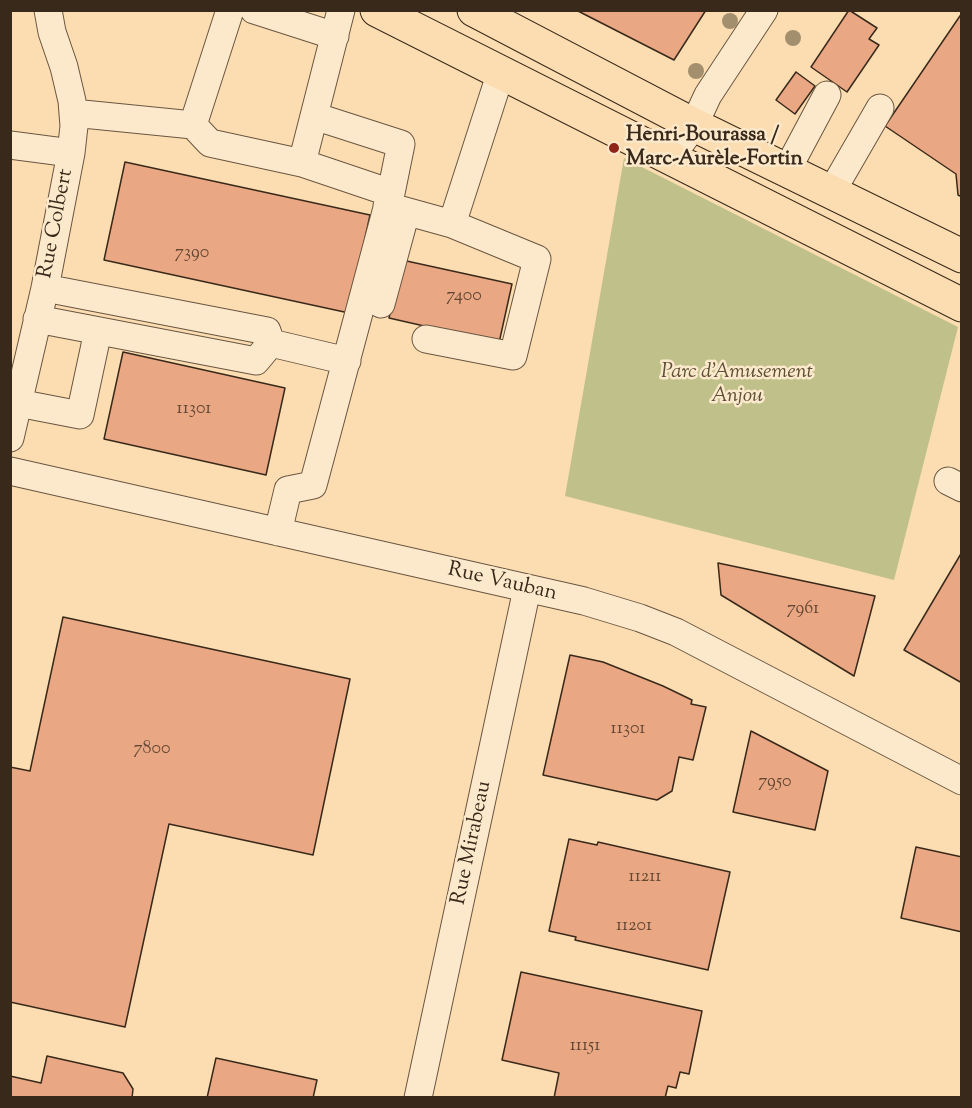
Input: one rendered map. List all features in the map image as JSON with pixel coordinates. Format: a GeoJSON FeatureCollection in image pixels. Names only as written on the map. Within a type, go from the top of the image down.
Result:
{"type":"FeatureCollection","features":[{"type":"Feature","properties":{"kind":"main road"},"geometry":{"type":"LineString","coordinates":[[377,10],[962,305]]}},
{"type":"Feature","properties":{"kind":"main road"},"geometry":{"type":"LineString","coordinates":[[474,10],[694,124],[962,256]]}},
{"type":"Feature","properties":{"kind":"street","name":"Rue Colbert"},"geometry":{"type":"LineString","coordinates":[[10,438],[45,288],[71,153],[72,101],[48,10]]}},
{"type":"Feature","properties":{"kind":"street"},"geometry":{"type":"LineString","coordinates":[[193,125],[230,10]]}},
{"type":"Feature","properties":{"kind":"street"},"geometry":{"type":"LineString","coordinates":[[254,10],[338,23],[302,163]]}},
{"type":"Feature","properties":{"kind":"street"},"geometry":{"type":"LineString","coordinates":[[670,158],[694,124],[708,95],[764,10]]}},
{"type":"Feature","properties":{"kind":"street"},"geometry":{"type":"LineString","coordinates":[[452,224],[501,72]]}},
{"type":"Feature","properties":{"kind":"street"},"geometry":{"type":"LineString","coordinates":[[787,170],[827,95]]}},
{"type":"Feature","properties":{"kind":"street"},"geometry":{"type":"LineString","coordinates":[[832,191],[880,108]]}},
{"type":"Feature","properties":{"kind":"street"},"geometry":{"type":"LineString","coordinates":[[73,113],[193,125],[210,142],[302,163],[395,204],[452,224],[537,259],[513,356],[426,339]]}},
{"type":"Feature","properties":{"kind":"street"},"geometry":{"type":"LineString","coordinates":[[314,116],[401,144],[381,304]]}},
{"type":"Feature","properties":{"kind":"street"},"geometry":{"type":"LineString","coordinates":[[10,145],[71,153]]}},
{"type":"Feature","properties":{"kind":"street"},"geometry":{"type":"LineString","coordinates":[[278,532],[288,490],[313,485],[347,361],[395,204]]}},
{"type":"Feature","properties":{"kind":"street"},"geometry":{"type":"LineString","coordinates":[[45,288],[267,331],[271,343]]}},
{"type":"Feature","properties":{"kind":"street"},"geometry":{"type":"LineString","coordinates":[[18,403],[80,415],[90,297]]}},
{"type":"Feature","properties":{"kind":"street"},"geometry":{"type":"LineString","coordinates":[[138,339],[145,308]]}},
{"type":"Feature","properties":{"kind":"street"},"geometry":{"type":"LineString","coordinates":[[37,319],[256,361],[271,343]]}},
{"type":"Feature","properties":{"kind":"street"},"geometry":{"type":"LineString","coordinates":[[200,350],[208,319]]}},
{"type":"Feature","properties":{"kind":"street"},"geometry":{"type":"LineString","coordinates":[[271,343],[347,361]]}},
{"type":"Feature","properties":{"kind":"street","name":"Rue Vauban"},"geometry":{"type":"LineString","coordinates":[[10,471],[584,601],[676,632],[962,781]]}},
{"type":"Feature","properties":{"kind":"street","name":"Rue Mirabeau"},"geometry":{"type":"LineString","coordinates":[[418,1098],[527,589]]}},
{"type":"Feature","properties":{"kind":"green space","name":"Parc d'Amusement Anjou"},"geometry":{"type":"Polygon","coordinates":[[[624,158],[958,327],[894,580],[565,496],[624,158]]]}},
{"type":"Feature","properties":{"kind":"building"},"geometry":{"type":"Polygon","coordinates":[[[576,10],[706,10],[674,60],[576,10]]]}},
{"type":"Feature","properties":{"kind":"building"},"geometry":{"type":"Polygon","coordinates":[[[849,10],[877,28],[869,39],[879,45],[847,92],[811,67],[849,10]]]}},
{"type":"Feature","properties":{"kind":"building"},"geometry":{"type":"Polygon","coordinates":[[[962,13],[962,197],[958,195],[956,174],[885,126],[962,13]]]}},
{"type":"Feature","properties":{"kind":"building"},"geometry":{"type":"Polygon","coordinates":[[[796,72],[815,86],[795,114],[776,100],[796,72]]]}},
{"type":"Feature","properties":{"kind":"building"},"geometry":{"type":"Polygon","coordinates":[[[125,162],[370,215],[349,313],[104,260],[125,162]]]}},
{"type":"Feature","properties":{"kind":"building"},"geometry":{"type":"Polygon","coordinates":[[[402,260],[512,284],[499,343],[389,318],[402,260]]]}},
{"type":"Feature","properties":{"kind":"building"},"geometry":{"type":"Polygon","coordinates":[[[123,352],[285,388],[266,475],[104,439],[123,352]]]}},
{"type":"Feature","properties":{"kind":"building"},"geometry":{"type":"Polygon","coordinates":[[[962,552],[962,683],[904,650],[962,552]]]}},
{"type":"Feature","properties":{"kind":"building"},"geometry":{"type":"Polygon","coordinates":[[[718,563],[875,596],[854,676],[721,595],[718,563]]]}},
{"type":"Feature","properties":{"kind":"building"},"geometry":{"type":"Polygon","coordinates":[[[63,617],[350,679],[313,855],[169,824],[125,1027],[10,1002],[10,767],[30,771],[63,617]]]}},
{"type":"Feature","properties":{"kind":"building"},"geometry":{"type":"Polygon","coordinates":[[[570,655],[603,662],[663,686],[692,700],[691,704],[706,707],[693,760],[679,757],[672,791],[657,800],[543,775],[570,655]]]}},
{"type":"Feature","properties":{"kind":"building"},"geometry":{"type":"Polygon","coordinates":[[[751,731],[828,771],[815,830],[733,812],[751,731]]]}},
{"type":"Feature","properties":{"kind":"building"},"geometry":{"type":"Polygon","coordinates":[[[569,839],[597,845],[598,842],[730,872],[708,970],[575,940],[576,937],[549,931],[569,839]]]}},
{"type":"Feature","properties":{"kind":"building"},"geometry":{"type":"Polygon","coordinates":[[[916,847],[962,857],[962,932],[901,918],[916,847]]]}},
{"type":"Feature","properties":{"kind":"building"},"geometry":{"type":"Polygon","coordinates":[[[521,972],[702,1011],[689,1074],[680,1072],[676,1088],[668,1086],[665,1098],[554,1098],[559,1073],[502,1060],[521,972]]]}},
{"type":"Feature","properties":{"kind":"building"},"geometry":{"type":"Polygon","coordinates":[[[47,1056],[123,1073],[133,1089],[132,1098],[10,1098],[10,1076],[41,1083],[47,1056]]]}},
{"type":"Feature","properties":{"kind":"building"},"geometry":{"type":"Polygon","coordinates":[[[216,1058],[317,1080],[313,1098],[207,1098],[216,1058]]]}},
{"type":"Feature","properties":{"kind":"place","name":"Henri-Bourassa / Marc-Aurèle-Fortin"},"geometry":{"type":"Point","coordinates":[614,148]}}]}
